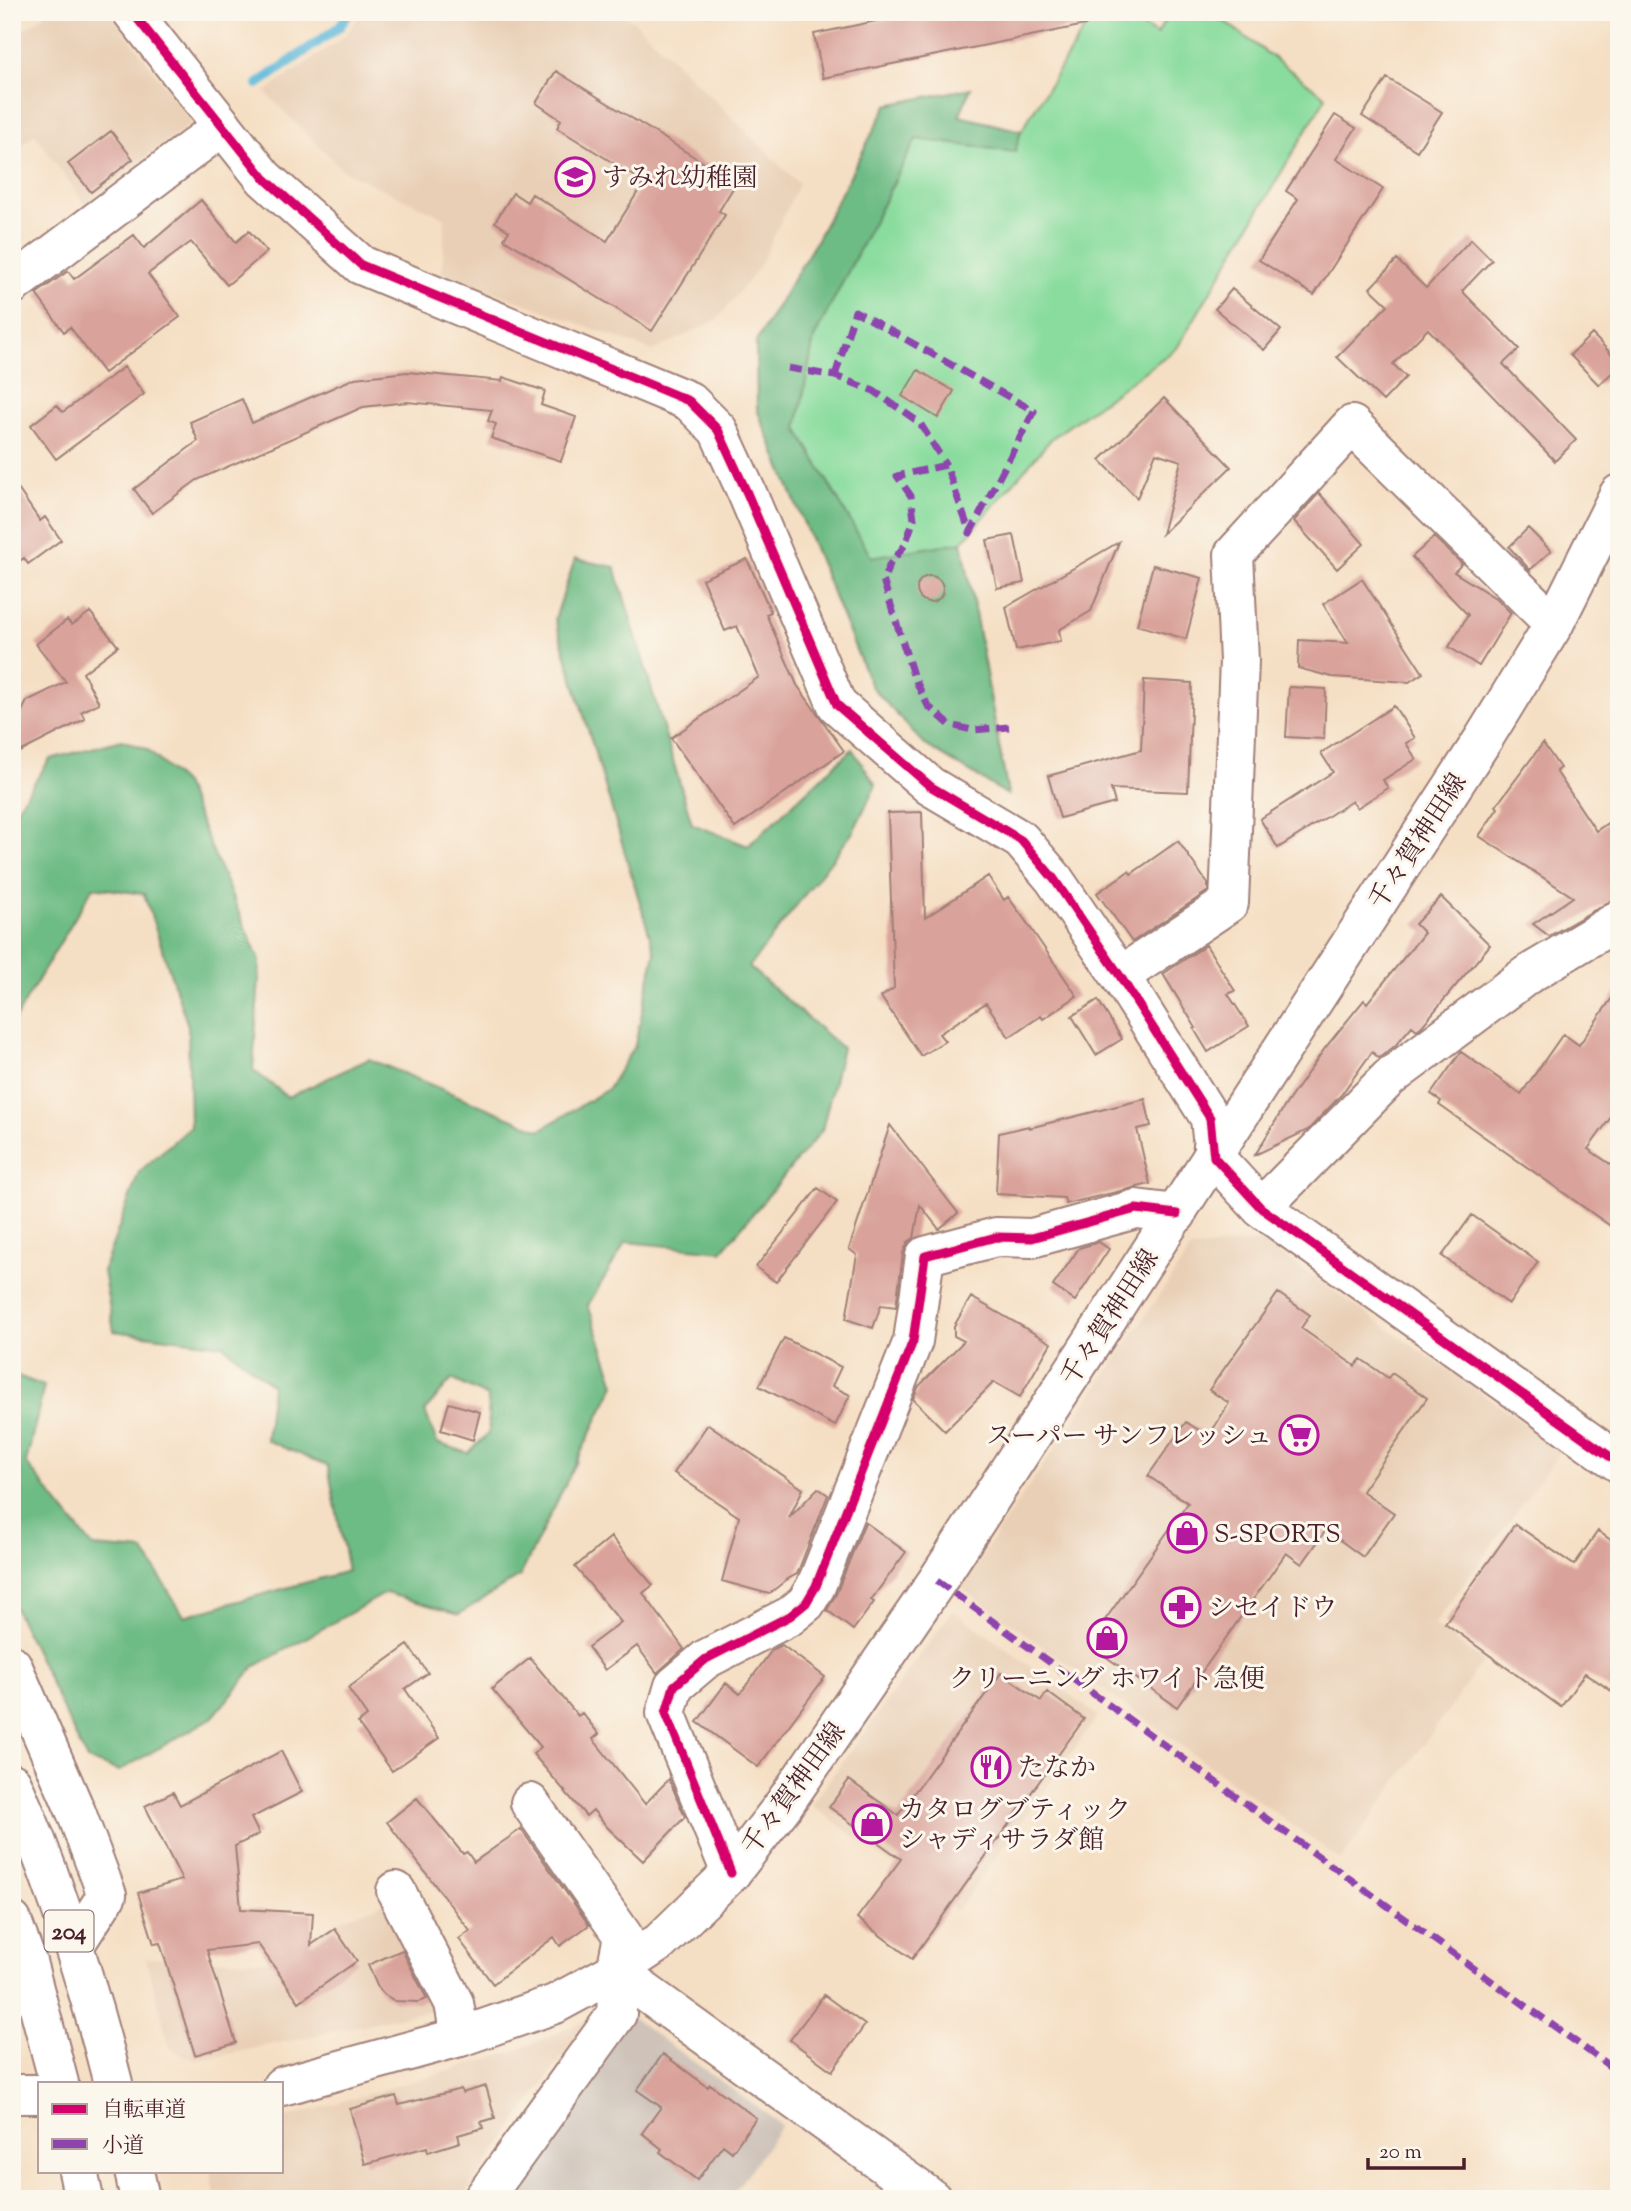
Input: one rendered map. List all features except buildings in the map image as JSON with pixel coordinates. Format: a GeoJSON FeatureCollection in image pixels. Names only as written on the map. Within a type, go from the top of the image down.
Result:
{"type":"FeatureCollection","features":[{"type":"Feature","properties":{"kind":"main road"},"geometry":{"type":"LineString","coordinates":[[132,12],[264,178],[361,265],[689,401],[718,430],[837,705],[930,786],[1021,840],[1054,879],[1120,976],[1210,1118],[1214,1157],[1261,1209],[1619,1463]]}},
{"type":"Feature","properties":{"kind":"main road"},"geometry":{"type":"LineString","coordinates":[[12,285],[223,126]]}},
{"type":"Feature","properties":{"kind":"main road"},"geometry":{"type":"LineString","coordinates":[[1120,976],[1229,903],[1240,661],[1234,554],[1352,425],[1554,624]]}},
{"type":"Feature","properties":{"kind":"main road","name":"千々賀神田線"},"geometry":{"type":"LineString","coordinates":[[284,2084],[460,2037],[555,2004],[660,1942],[732,1874],[782,1807],[937,1581],[1484,738],[1554,624],[1619,494]]}},
{"type":"Feature","properties":{"kind":"main road"},"geometry":{"type":"LineString","coordinates":[[1261,1209],[1389,1078],[1527,975],[1619,920]]}},
{"type":"Feature","properties":{"kind":"main road"},"geometry":{"type":"LineString","coordinates":[[732,1874],[666,1713],[674,1686],[706,1659],[790,1616],[806,1603],[913,1341],[925,1256],[996,1237],[1031,1238],[1136,1209],[1177,1214]]}},
{"type":"Feature","properties":{"kind":"main road"},"geometry":{"type":"LineString","coordinates":[[12,1665],[76,1812],[107,1895],[74,1946]]}},
{"type":"Feature","properties":{"kind":"main road","name":"204"},"geometry":{"type":"LineString","coordinates":[[12,1783],[33,1831],[74,1946],[113,2082]]}},
{"type":"Feature","properties":{"kind":"main road"},"geometry":{"type":"LineString","coordinates":[[483,2199],[617,2014],[615,1971],[623,1936],[530,1802]]}},
{"type":"Feature","properties":{"kind":"main road"},"geometry":{"type":"LineString","coordinates":[[396,1891],[454,2003],[460,2037]]}},
{"type":"Feature","properties":{"kind":"main road","name":"204"},"geometry":{"type":"LineString","coordinates":[[12,1921],[19,1960],[59,2082]]}},
{"type":"Feature","properties":{"kind":"main road"},"geometry":{"type":"LineString","coordinates":[[615,1971],[932,2199]]}},
{"type":"Feature","properties":{"kind":"main road"},"geometry":{"type":"LineString","coordinates":[[12,2094],[38,2094]]}},
{"type":"Feature","properties":{"kind":"main road"},"geometry":{"type":"LineString","coordinates":[[78,2172],[84,2199]]}},
{"type":"Feature","properties":{"kind":"main road"},"geometry":{"type":"LineString","coordinates":[[134,2172],[140,2199]]}},
{"type":"Feature","properties":{"kind":"shaded area"},"geometry":{"type":"Polygon","coordinates":[[[46,12],[110,12],[192,122],[85,204],[35,134],[12,152],[12,37],[39,20],[46,12]]]}},
{"type":"Feature","properties":{"kind":"shaded area","name":"すみれ幼稚園"},"geometry":{"type":"Polygon","coordinates":[[[362,12],[619,12],[635,22],[799,184],[759,267],[717,320],[653,351],[442,273],[445,218],[344,171],[265,92],[345,36],[362,12]]]}},
{"type":"Feature","properties":{"kind":"shaded area"},"geometry":{"type":"Polygon","coordinates":[[[1262,1241],[1562,1449],[1434,1625],[1483,1661],[1341,1860],[960,1587],[1191,1249],[1262,1241]]]}},
{"type":"Feature","properties":{"kind":"shaded area"},"geometry":{"type":"Polygon","coordinates":[[[953,1610],[1098,1716],[957,1911],[811,1805],[953,1610]]]}},
{"type":"Feature","properties":{"kind":"shaded area"},"geometry":{"type":"Polygon","coordinates":[[[396,1899],[450,2006],[196,2061],[170,2048],[146,1958],[279,1961],[343,1919],[396,1899]]]}},
{"type":"Feature","properties":{"kind":"shaded area"},"geometry":{"type":"Polygon","coordinates":[[[631,2017],[782,2125],[729,2199],[510,2199],[504,2194],[631,2017]]]}},
{"type":"Feature","properties":{"kind":"shaded area"},"geometry":{"type":"Polygon","coordinates":[[[588,2020],[462,2199],[216,2199],[210,2172],[284,2172],[284,2118],[507,2054],[588,2020]]]}},
{"type":"Feature","properties":{"kind":"green space"},"geometry":{"type":"Polygon","coordinates":[[[1095,12],[1121,12],[1157,35],[1169,12],[1212,12],[1326,97],[1177,348],[1052,438],[962,542],[1008,795],[924,744],[871,686],[757,409],[764,369],[906,130],[959,116],[1021,131],[1095,12]]]}},
{"type":"Feature","properties":{"kind":"green space"},"geometry":{"type":"Polygon","coordinates":[[[971,88],[959,116],[1021,131],[1015,152],[916,139],[814,338],[797,428],[871,557],[962,542],[1008,795],[924,744],[871,686],[757,409],[756,342],[815,243],[887,105],[971,88]]]}},
{"type":"Feature","properties":{"kind":"green space"},"geometry":{"type":"Polygon","coordinates":[[[575,559],[615,567],[692,824],[748,846],[852,749],[876,785],[853,832],[749,967],[842,1048],[822,1130],[722,1251],[626,1242],[588,1305],[615,1384],[520,1576],[459,1614],[386,1593],[254,1667],[213,1717],[119,1771],[87,1760],[12,1602],[12,1374],[44,1386],[26,1463],[93,1547],[144,1551],[184,1616],[348,1571],[328,1466],[266,1440],[272,1385],[223,1345],[114,1331],[103,1271],[139,1172],[190,1127],[188,1026],[144,894],[93,887],[12,1024],[12,816],[50,759],[122,740],[147,749],[184,784],[260,962],[253,1070],[288,1097],[369,1059],[540,1130],[608,1089],[635,1045],[655,953],[555,619],[575,559]],[[452,1379],[425,1411],[437,1443],[468,1453],[489,1433],[488,1397],[452,1379]]]}},
{"type":"Feature","properties":{"kind":"waterway"},"geometry":{"type":"LineString","coordinates":[[258,84],[339,27],[350,12]]}},
{"type":"Feature","properties":{"kind":"marked path"},"geometry":{"type":"LineString","coordinates":[[835,376],[855,311],[1034,411],[970,533],[946,465],[897,476],[911,496],[914,519],[905,545],[890,564],[883,580],[913,675],[928,706],[950,725],[972,730],[1009,727]]}},
{"type":"Feature","properties":{"kind":"marked path"},"geometry":{"type":"LineString","coordinates":[[788,368],[835,376],[874,391],[920,423],[946,465]]}},
{"type":"Feature","properties":{"kind":"marked path"},"geometry":{"type":"LineString","coordinates":[[937,1581],[1619,2073]]}},
{"type":"Feature","properties":{"kind":"cycle path"},"geometry":{"type":"LineString","coordinates":[[132,12],[264,178],[361,265],[689,401],[718,430],[837,705],[930,786],[1021,840],[1054,879],[1120,976],[1210,1118],[1214,1157],[1261,1208],[1619,1463]]}},
{"type":"Feature","properties":{"kind":"cycle path"},"geometry":{"type":"LineString","coordinates":[[731,1873],[666,1713],[674,1686],[706,1659],[790,1616],[806,1603],[816,1586],[913,1341],[925,1256],[996,1237],[1032,1238],[1136,1209],[1177,1214]]}},
{"type":"Feature","properties":{"kind":"place","name":"すみれ幼稚園"},"geometry":{"type":"Point","coordinates":[575,177]}},
{"type":"Feature","properties":{"kind":"place","name":"スーパー サンフレッシュ"},"geometry":{"type":"Point","coordinates":[1299,1435]}},
{"type":"Feature","properties":{"kind":"place","name":"S-SPORTS"},"geometry":{"type":"Point","coordinates":[1187,1533]}},
{"type":"Feature","properties":{"kind":"place","name":"シセイドウ"},"geometry":{"type":"Point","coordinates":[1181,1607]}},
{"type":"Feature","properties":{"kind":"place","name":"クリーニング ホワイト急便"},"geometry":{"type":"Point","coordinates":[1107,1638]}},
{"type":"Feature","properties":{"kind":"place","name":"たなか"},"geometry":{"type":"Point","coordinates":[991,1767]}},
{"type":"Feature","properties":{"kind":"place","name":"カタログブティック シャディサラダ館"},"geometry":{"type":"Point","coordinates":[872,1824]}}]}
